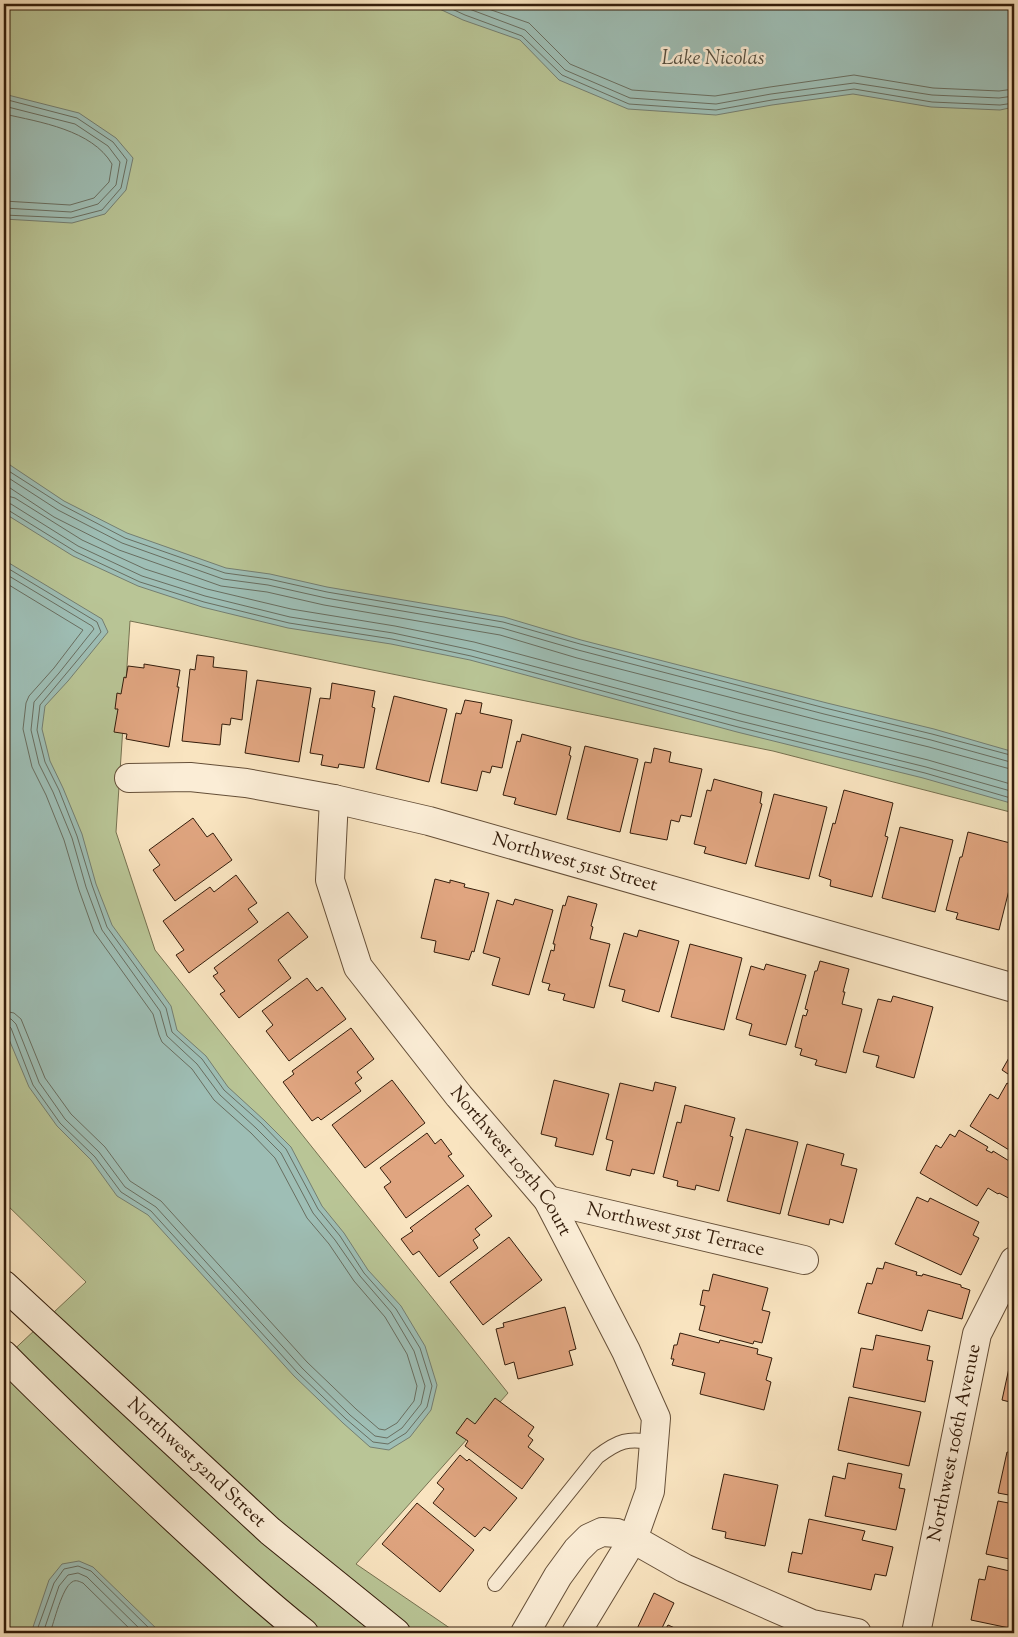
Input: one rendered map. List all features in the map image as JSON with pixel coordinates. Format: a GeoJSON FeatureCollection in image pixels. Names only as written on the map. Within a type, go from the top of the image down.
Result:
{"type":"FeatureCollection","features":[{"type":"Feature","properties":{"kind":"street","name":"Northwest 51st Street"},"geometry":{"type":"LineString","coordinates":[[129,778],[190,777],[246,782],[334,799],[429,821],[1014,988]]}},
{"type":"Feature","properties":{"kind":"street","name":"Northwest 105th Court"},"geometry":{"type":"LineString","coordinates":[[334,799],[330,880],[358,966],[459,1096],[548,1200],[626,1351],[656,1418],[650,1491],[633,1538],[582,1622]]}},
{"type":"Feature","properties":{"kind":"street","name":"Northwest 51st Terrace"},"geometry":{"type":"LineString","coordinates":[[548,1200],[804,1260]]}},
{"type":"Feature","properties":{"kind":"street","name":"Northwest 106th Avenue"},"geometry":{"type":"LineString","coordinates":[[916,1633],[977,1334],[1014,1261]]}},
{"type":"Feature","properties":{"kind":"street","name":"Northwest 52nd Street"},"geometry":{"type":"LineString","coordinates":[[4,1285],[270,1531],[333,1584],[396,1633]]}},
{"type":"Feature","properties":{"kind":"street"},"geometry":{"type":"LineString","coordinates":[[4,1355],[54,1406],[185,1528],[276,1611],[304,1633]]}},
{"type":"Feature","properties":{"kind":"street"},"geometry":{"type":"LineString","coordinates":[[525,1633],[577,1550],[589,1538],[602,1532],[616,1533],[633,1538],[684,1568],[812,1624],[857,1633]]}},
{"type":"Feature","properties":{"kind":"street"},"geometry":{"type":"LineString","coordinates":[[551,1590],[582,1622]]}},
{"type":"Feature","properties":{"kind":"lane"},"geometry":{"type":"LineString","coordinates":[[495,1584],[597,1457],[615,1444],[640,1439],[655,1443]]}},
{"type":"Feature","properties":{"kind":"green space"},"geometry":{"type":"Polygon","coordinates":[[[4,4],[1014,4],[1014,813],[773,751],[130,621],[116,832],[155,950],[508,1393],[356,1564],[457,1633],[4,1633],[4,1359],[86,1282],[4,1202],[4,4]]]}},
{"type":"Feature","properties":{"kind":"water","name":"Lake Nicolas"},"geometry":{"type":"Polygon","coordinates":[[[429,4],[1014,4],[1014,107],[1000,110],[931,107],[853,94],[716,115],[628,109],[559,80],[520,40],[463,20],[429,4]]]}},
{"type":"Feature","properties":{"kind":"water"},"geometry":{"type":"Polygon","coordinates":[[[4,94],[79,113],[116,138],[133,158],[126,190],[105,214],[72,223],[4,219],[4,94]]]}},
{"type":"Feature","properties":{"kind":"water"},"geometry":{"type":"Polygon","coordinates":[[[4,461],[64,501],[127,533],[226,568],[270,574],[327,587],[504,617],[581,640],[934,729],[1014,752],[1014,804],[923,778],[737,732],[470,660],[391,644],[288,628],[202,607],[138,586],[73,556],[4,513],[4,461]]]}},
{"type":"Feature","properties":{"kind":"water"},"geometry":{"type":"Polygon","coordinates":[[[4,560],[102,619],[108,632],[45,706],[42,729],[50,761],[82,834],[96,884],[112,925],[171,1006],[177,1030],[206,1056],[228,1087],[291,1147],[322,1206],[344,1233],[368,1270],[401,1306],[425,1346],[437,1385],[431,1410],[410,1437],[389,1450],[370,1447],[294,1376],[148,1215],[117,1196],[91,1160],[57,1126],[29,1087],[8,1037],[4,1022],[4,560]]]}},
{"type":"Feature","properties":{"kind":"water"},"geometry":{"type":"Polygon","coordinates":[[[79,1561],[93,1567],[161,1633],[31,1633],[49,1580],[62,1564],[79,1561]]]}},
{"type":"Feature","properties":{"kind":"building"},"geometry":{"type":"Polygon","coordinates":[[[197,655],[214,657],[213,667],[247,671],[242,720],[231,718],[230,725],[222,724],[220,745],[182,741],[190,669],[195,670],[197,655]]]}},
{"type":"Feature","properties":{"kind":"building"},"geometry":{"type":"Polygon","coordinates":[[[144,664],[180,670],[169,747],[126,739],[127,734],[114,732],[118,709],[115,709],[117,693],[121,694],[128,666],[144,668],[144,664]]]}},
{"type":"Feature","properties":{"kind":"building"},"geometry":{"type":"Polygon","coordinates":[[[257,680],[311,688],[299,762],[245,753],[257,680]]]}},
{"type":"Feature","properties":{"kind":"building"},"geometry":{"type":"Polygon","coordinates":[[[332,683],[375,691],[372,707],[375,708],[364,768],[339,764],[338,768],[321,765],[323,755],[310,753],[320,698],[330,699],[332,683]]]}},
{"type":"Feature","properties":{"kind":"building"},"geometry":{"type":"Polygon","coordinates":[[[394,696],[447,709],[429,782],[376,769],[394,696]]]}},
{"type":"Feature","properties":{"kind":"building"},"geometry":{"type":"Polygon","coordinates":[[[465,700],[482,703],[480,713],[512,720],[502,768],[492,766],[490,773],[482,771],[477,791],[441,783],[456,713],[461,714],[465,700]]]}},
{"type":"Feature","properties":{"kind":"building"},"geometry":{"type":"Polygon","coordinates":[[[522,734],[571,747],[569,755],[571,756],[556,815],[514,804],[516,798],[503,795],[517,741],[520,742],[522,734]]]}},
{"type":"Feature","properties":{"kind":"building"},"geometry":{"type":"Polygon","coordinates":[[[585,746],[638,759],[620,832],[567,819],[585,746]]]}},
{"type":"Feature","properties":{"kind":"building"},"geometry":{"type":"Polygon","coordinates":[[[654,748],[671,752],[669,762],[702,769],[691,817],[681,815],[679,822],[671,820],[667,840],[630,833],[645,762],[651,763],[654,748]]]}},
{"type":"Feature","properties":{"kind":"building"},"geometry":{"type":"Polygon","coordinates":[[[714,779],[762,792],[760,803],[762,804],[746,864],[704,853],[706,847],[694,844],[707,790],[711,791],[714,779]]]}},
{"type":"Feature","properties":{"kind":"building"},"geometry":{"type":"Polygon","coordinates":[[[844,790],[893,803],[885,836],[888,837],[872,897],[830,886],[831,880],[819,876],[844,790]]]}},
{"type":"Feature","properties":{"kind":"building"},"geometry":{"type":"Polygon","coordinates":[[[774,794],[827,807],[809,879],[755,866],[774,794]]]}},
{"type":"Feature","properties":{"kind":"building"},"geometry":{"type":"Polygon","coordinates":[[[193,818],[207,837],[213,833],[232,860],[175,901],[153,870],[160,865],[149,850],[193,818]]]}},
{"type":"Feature","properties":{"kind":"building"},"geometry":{"type":"Polygon","coordinates":[[[900,827],[953,840],[935,912],[882,898],[900,827]]]}},
{"type":"Feature","properties":{"kind":"building"},"geometry":{"type":"Polygon","coordinates":[[[968,832],[1014,844],[1014,859],[1011,869],[1014,870],[999,930],[956,919],[958,913],[946,910],[968,832]]]}},
{"type":"Feature","properties":{"kind":"building"},"geometry":{"type":"Polygon","coordinates":[[[236,875],[257,903],[248,909],[258,922],[189,973],[176,955],[184,950],[163,921],[210,887],[214,892],[236,875]]]}},
{"type":"Feature","properties":{"kind":"building"},"geometry":{"type":"Polygon","coordinates":[[[435,879],[450,883],[450,880],[465,884],[464,887],[489,893],[474,952],[472,951],[469,960],[434,952],[436,941],[421,938],[435,879]]]}},
{"type":"Feature","properties":{"kind":"building"},"geometry":{"type":"Polygon","coordinates":[[[568,896],[597,904],[591,926],[593,927],[590,939],[610,944],[594,1008],[563,1000],[565,994],[548,990],[550,984],[542,982],[551,950],[554,951],[555,944],[553,944],[563,905],[565,906],[568,896]]]}},
{"type":"Feature","properties":{"kind":"building"},"geometry":{"type":"Polygon","coordinates":[[[515,899],[553,910],[529,995],[492,985],[500,958],[483,953],[497,900],[513,905],[515,899]]]}},
{"type":"Feature","properties":{"kind":"building"},"geometry":{"type":"Polygon","coordinates":[[[288,912],[308,937],[278,960],[291,978],[239,1018],[220,994],[225,991],[213,976],[218,973],[214,968],[288,912]]]}},
{"type":"Feature","properties":{"kind":"building"},"geometry":{"type":"Polygon","coordinates":[[[639,930],[679,941],[659,1012],[622,1001],[625,990],[609,986],[624,933],[637,937],[639,930]]]}},
{"type":"Feature","properties":{"kind":"building"},"geometry":{"type":"Polygon","coordinates":[[[690,944],[742,958],[724,1030],[671,1017],[690,944]]]}},
{"type":"Feature","properties":{"kind":"building"},"geometry":{"type":"Polygon","coordinates":[[[820,961],[849,969],[842,1004],[862,1009],[846,1073],[815,1065],[817,1060],[800,1055],[802,1049],[795,1047],[803,1015],[806,1016],[808,1010],[805,1009],[815,971],[817,971],[820,961]]]}},
{"type":"Feature","properties":{"kind":"building"},"geometry":{"type":"Polygon","coordinates":[[[766,964],[806,975],[786,1045],[749,1035],[752,1024],[736,1019],[751,966],[764,970],[766,964]]]}},
{"type":"Feature","properties":{"kind":"building"},"geometry":{"type":"Polygon","coordinates":[[[307,978],[317,991],[322,987],[346,1019],[289,1061],[266,1031],[273,1025],[262,1011],[307,978]]]}},
{"type":"Feature","properties":{"kind":"building"},"geometry":{"type":"Polygon","coordinates":[[[893,996],[933,1007],[914,1078],[876,1067],[879,1056],[863,1052],[878,999],[891,1002],[893,996]]]}},
{"type":"Feature","properties":{"kind":"building"},"geometry":{"type":"Polygon","coordinates":[[[351,1028],[374,1059],[357,1072],[362,1078],[355,1083],[361,1091],[321,1120],[318,1117],[312,1121],[283,1082],[294,1074],[292,1071],[351,1028]]]}},
{"type":"Feature","properties":{"kind":"building"},"geometry":{"type":"Polygon","coordinates":[[[1014,1049],[1014,1078],[1002,1070],[1014,1049]]]}},
{"type":"Feature","properties":{"kind":"building"},"geometry":{"type":"Polygon","coordinates":[[[392,1080],[425,1123],[365,1168],[332,1125],[392,1080]]]}},
{"type":"Feature","properties":{"kind":"building"},"geometry":{"type":"Polygon","coordinates":[[[554,1080],[609,1094],[593,1155],[555,1146],[557,1138],[541,1134],[554,1080]]]}},
{"type":"Feature","properties":{"kind":"building"},"geometry":{"type":"Polygon","coordinates":[[[655,1082],[676,1087],[654,1174],[632,1169],[630,1176],[606,1170],[613,1141],[606,1139],[620,1083],[653,1091],[655,1082]]]}},
{"type":"Feature","properties":{"kind":"building"},"geometry":{"type":"Polygon","coordinates":[[[1007,1083],[1014,1087],[1014,1153],[970,1126],[990,1094],[998,1099],[1007,1083]]]}},
{"type":"Feature","properties":{"kind":"building"},"geometry":{"type":"Polygon","coordinates":[[[685,1105],[735,1118],[730,1136],[733,1137],[719,1191],[696,1185],[695,1190],[677,1186],[678,1181],[663,1177],[677,1122],[681,1123],[685,1105]]]}},
{"type":"Feature","properties":{"kind":"building"},"geometry":{"type":"Polygon","coordinates":[[[746,1129],[798,1142],[780,1214],[727,1201],[746,1129]]]}},
{"type":"Feature","properties":{"kind":"building"},"geometry":{"type":"Polygon","coordinates":[[[959,1130],[988,1147],[986,1150],[992,1153],[993,1151],[1014,1164],[1014,1201],[988,1188],[977,1206],[920,1173],[936,1145],[941,1148],[950,1134],[955,1137],[959,1130]]]}},
{"type":"Feature","properties":{"kind":"building"},"geometry":{"type":"Polygon","coordinates":[[[427,1133],[435,1144],[441,1139],[452,1154],[448,1156],[464,1176],[406,1218],[384,1187],[391,1182],[380,1168],[427,1133]]]}},
{"type":"Feature","properties":{"kind":"building"},"geometry":{"type":"Polygon","coordinates":[[[807,1144],[844,1154],[841,1165],[857,1169],[843,1223],[830,1219],[829,1225],[788,1215],[807,1144]]]}},
{"type":"Feature","properties":{"kind":"building"},"geometry":{"type":"Polygon","coordinates":[[[468,1185],[492,1216],[475,1229],[480,1235],[473,1240],[478,1248],[439,1277],[419,1251],[413,1255],[401,1239],[413,1231],[410,1228],[468,1185]]]}},
{"type":"Feature","properties":{"kind":"building"},"geometry":{"type":"Polygon","coordinates":[[[917,1197],[928,1202],[930,1198],[979,1222],[973,1235],[979,1238],[961,1275],[895,1244],[917,1197]]]}},
{"type":"Feature","properties":{"kind":"building"},"geometry":{"type":"Polygon","coordinates":[[[509,1237],[542,1280],[483,1325],[450,1282],[509,1237]]]}},
{"type":"Feature","properties":{"kind":"building"},"geometry":{"type":"Polygon","coordinates":[[[885,1262],[917,1272],[916,1275],[922,1276],[923,1274],[961,1285],[961,1287],[970,1290],[962,1319],[928,1310],[922,1331],[858,1313],[867,1283],[872,1284],[877,1268],[883,1269],[885,1262]]]}},
{"type":"Feature","properties":{"kind":"building"},"geometry":{"type":"Polygon","coordinates":[[[713,1274],[768,1288],[762,1310],[770,1312],[762,1343],[754,1341],[753,1344],[699,1330],[705,1306],[700,1305],[703,1290],[709,1291],[713,1274]]]}},
{"type":"Feature","properties":{"kind":"building"},"geometry":{"type":"Polygon","coordinates":[[[565,1307],[576,1349],[569,1351],[573,1365],[518,1379],[514,1362],[505,1365],[496,1329],[504,1327],[503,1323],[565,1307]]]}},
{"type":"Feature","properties":{"kind":"building"},"geometry":{"type":"Polygon","coordinates":[[[680,1333],[719,1343],[720,1340],[758,1349],[757,1354],[772,1358],[766,1380],[771,1382],[764,1410],[700,1394],[705,1373],[672,1365],[674,1359],[671,1359],[674,1345],[677,1345],[680,1333]]]}},
{"type":"Feature","properties":{"kind":"building"},"geometry":{"type":"Polygon","coordinates":[[[876,1335],[930,1346],[927,1360],[933,1361],[925,1402],[853,1387],[861,1348],[873,1350],[876,1335]]]}},
{"type":"Feature","properties":{"kind":"building"},"geometry":{"type":"Polygon","coordinates":[[[1009,1368],[1014,1369],[1014,1403],[1002,1400],[1009,1368]]]}},
{"type":"Feature","properties":{"kind":"building"},"geometry":{"type":"Polygon","coordinates":[[[849,1397],[921,1412],[909,1466],[838,1450],[849,1397]]]}},
{"type":"Feature","properties":{"kind":"building"},"geometry":{"type":"Polygon","coordinates":[[[495,1398],[534,1427],[528,1436],[533,1440],[528,1447],[544,1459],[522,1489],[465,1446],[468,1441],[456,1433],[467,1418],[475,1424],[495,1398]]]}},
{"type":"Feature","properties":{"kind":"building"},"geometry":{"type":"Polygon","coordinates":[[[1014,1448],[1014,1496],[998,1493],[1007,1452],[1013,1453],[1014,1448]]]}},
{"type":"Feature","properties":{"kind":"building"},"geometry":{"type":"Polygon","coordinates":[[[460,1455],[467,1461],[469,1459],[517,1498],[490,1531],[484,1527],[475,1537],[433,1503],[444,1489],[437,1483],[460,1455]]]}},
{"type":"Feature","properties":{"kind":"building"},"geometry":{"type":"Polygon","coordinates":[[[848,1463],[902,1474],[899,1488],[905,1489],[896,1530],[825,1516],[833,1476],[845,1479],[848,1463]]]}},
{"type":"Feature","properties":{"kind":"building"},"geometry":{"type":"Polygon","coordinates":[[[724,1474],[778,1485],[765,1546],[725,1538],[726,1532],[712,1529],[724,1474]]]}},
{"type":"Feature","properties":{"kind":"building"},"geometry":{"type":"Polygon","coordinates":[[[998,1501],[1014,1504],[1014,1560],[986,1554],[998,1501]]]}},
{"type":"Feature","properties":{"kind":"building"},"geometry":{"type":"Polygon","coordinates":[[[417,1503],[474,1550],[440,1592],[382,1544],[417,1503]]]}},
{"type":"Feature","properties":{"kind":"building"},"geometry":{"type":"Polygon","coordinates":[[[809,1519],[865,1531],[862,1540],[893,1547],[886,1576],[875,1574],[871,1590],[788,1572],[792,1552],[802,1554],[809,1519]]]}},
{"type":"Feature","properties":{"kind":"building"},"geometry":{"type":"Polygon","coordinates":[[[988,1566],[1014,1572],[1014,1629],[971,1620],[979,1579],[985,1580],[988,1566]]]}},
{"type":"Feature","properties":{"kind":"building"},"geometry":{"type":"Polygon","coordinates":[[[654,1593],[674,1603],[662,1628],[665,1630],[668,1625],[686,1633],[635,1633],[654,1593]]]}}]}
